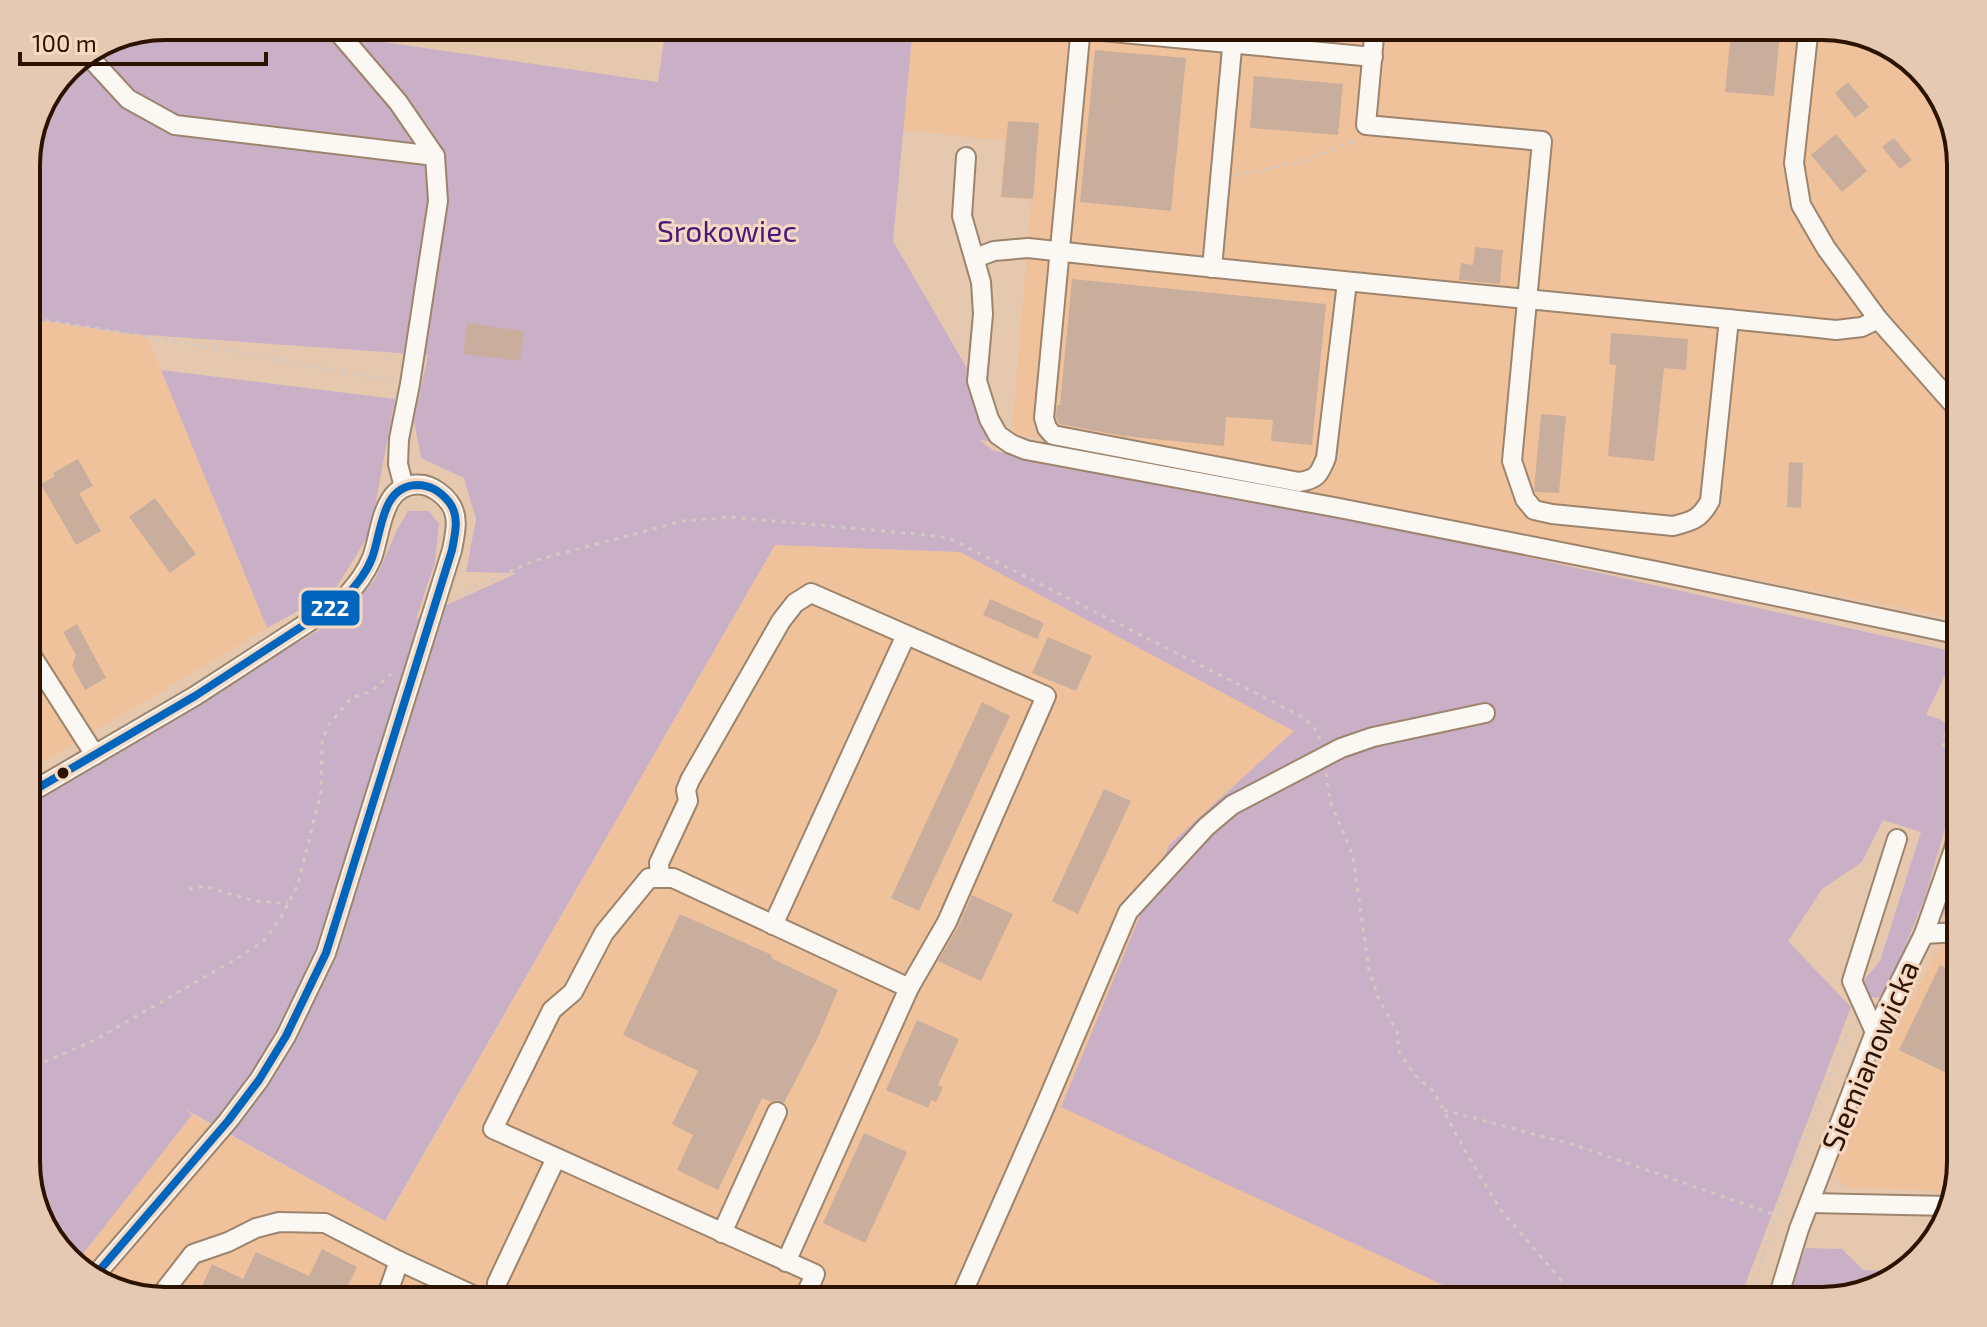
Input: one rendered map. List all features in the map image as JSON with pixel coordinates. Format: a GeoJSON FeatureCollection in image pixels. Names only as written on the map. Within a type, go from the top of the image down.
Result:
{"type":"FeatureCollection","features":[{"type":"Feature","properties":{"kind":"street"},"geometry":{"type":"LineString","coordinates":[[345,40],[398,102],[435,156],[438,201],[399,439],[398,464],[404,487]]}},
{"type":"Feature","properties":{"kind":"street"},"geometry":{"type":"LineString","coordinates":[[1080,40],[1044,418],[1053,435],[1299,482],[1311,480],[1319,473],[1326,458],[1347,282]]}},
{"type":"Feature","properties":{"kind":"street"},"geometry":{"type":"LineString","coordinates":[[1212,268],[1233,40]]}},
{"type":"Feature","properties":{"kind":"street"},"geometry":{"type":"LineString","coordinates":[[1265,40],[1373,57]]}},
{"type":"Feature","properties":{"kind":"street"},"geometry":{"type":"LineString","coordinates":[[1374,40],[1366,125],[1542,141],[1512,461],[1525,499],[1534,510],[1673,526],[1693,521],[1703,513],[1710,501],[1729,319]]}},
{"type":"Feature","properties":{"kind":"street"},"geometry":{"type":"LineString","coordinates":[[1807,40],[1794,163],[1801,205],[1826,248],[1878,319],[1947,397]]}},
{"type":"Feature","properties":{"kind":"street"},"geometry":{"type":"LineString","coordinates":[[94,62],[128,99],[175,125],[435,156]]}},
{"type":"Feature","properties":{"kind":"street"},"geometry":{"type":"LineString","coordinates":[[966,157],[962,216],[981,282],[983,314],[977,381],[989,419],[998,435],[1011,444],[1026,450],[1385,517],[1947,632]]}},
{"type":"Feature","properties":{"kind":"street"},"geometry":{"type":"LineString","coordinates":[[975,258],[994,251],[1028,248],[1836,330],[1862,327],[1878,319]]}},
{"type":"Feature","properties":{"kind":"street"},"geometry":{"type":"LineString","coordinates":[[40,787],[195,696],[344,599],[360,582],[371,560],[385,507],[404,487],[417,484],[431,486],[451,503],[456,526],[452,550],[326,953],[286,1036],[259,1080],[228,1121],[101,1269]]}},
{"type":"Feature","properties":{"kind":"street"},"geometry":{"type":"LineString","coordinates":[[660,878],[659,863],[688,801],[686,790],[690,780],[781,621],[795,603],[811,593],[1046,696],[947,922],[909,988],[786,1262]]}},
{"type":"Feature","properties":{"kind":"street"},"geometry":{"type":"LineString","coordinates":[[773,925],[906,635]]}},
{"type":"Feature","properties":{"kind":"street"},"geometry":{"type":"LineString","coordinates":[[40,683],[95,755]]}},
{"type":"Feature","properties":{"kind":"street"},"geometry":{"type":"LineString","coordinates":[[965,1287],[1128,912],[1206,827],[1232,805],[1341,748],[1373,737],[1485,713]]}},
{"type":"Feature","properties":{"kind":"street"},"geometry":{"type":"LineString","coordinates":[[1875,1032],[1852,981],[1897,839]]}},
{"type":"Feature","properties":{"kind":"street","name":"Siemianowicka"},"geometry":{"type":"LineString","coordinates":[[1781,1287],[1799,1229],[1875,1032],[1924,934],[1947,869]]}},
{"type":"Feature","properties":{"kind":"street"},"geometry":{"type":"LineString","coordinates":[[809,1287],[815,1274],[493,1129],[552,1010],[573,992],[604,933],[649,878],[673,878],[909,988]]}},
{"type":"Feature","properties":{"kind":"street"},"geometry":{"type":"LineString","coordinates":[[1924,934],[1947,933]]}},
{"type":"Feature","properties":{"kind":"street"},"geometry":{"type":"LineString","coordinates":[[722,1233],[777,1112]]}},
{"type":"Feature","properties":{"kind":"street"},"geometry":{"type":"LineString","coordinates":[[497,1287],[556,1158]]}},
{"type":"Feature","properties":{"kind":"street"},"geometry":{"type":"LineString","coordinates":[[1810,1203],[1939,1206]]}},
{"type":"Feature","properties":{"kind":"street"},"geometry":{"type":"LineString","coordinates":[[167,1287],[193,1254],[279,1222],[325,1223],[455,1287]]}},
{"type":"Feature","properties":{"kind":"street"},"geometry":{"type":"LineString","coordinates":[[390,1287],[399,1261]]}},
{"type":"Feature","properties":{"kind":"path"},"geometry":{"type":"LineString","coordinates":[[1220,178],[1301,162],[1351,142],[1366,125]]}},
{"type":"Feature","properties":{"kind":"path"},"geometry":{"type":"LineString","coordinates":[[40,319],[410,384]]}},
{"type":"Feature","properties":{"kind":"path"},"geometry":{"type":"LineString","coordinates":[[435,606],[533,561],[683,521],[730,517],[928,535],[951,539],[1303,717],[1318,732],[1330,801],[1353,856],[1369,970],[1379,1000],[1397,1031],[1399,1052],[1414,1074],[1434,1092],[1500,1209],[1567,1287]]}},
{"type":"Feature","properties":{"kind":"path"},"geometry":{"type":"LineString","coordinates":[[40,1064],[93,1041],[264,941],[280,919],[298,884],[321,792],[322,740],[329,725],[350,699],[373,690],[422,646]]}},
{"type":"Feature","properties":{"kind":"path"},"geometry":{"type":"LineString","coordinates":[[1943,747],[1947,728]]}},
{"type":"Feature","properties":{"kind":"path"},"geometry":{"type":"LineString","coordinates":[[189,889],[204,886],[254,901],[288,903]]}},
{"type":"Feature","properties":{"kind":"path"},"geometry":{"type":"LineString","coordinates":[[1753,1287],[1787,1180],[1852,1024]]}},
{"type":"Feature","properties":{"kind":"path"},"geometry":{"type":"LineString","coordinates":[[1444,1110],[1578,1146],[1776,1215]]}},
{"type":"Feature","properties":{"kind":"shaded area"},"geometry":{"type":"Polygon","coordinates":[[[898,40],[1822,40],[1839,41],[1877,53],[1905,71],[1926,95],[1943,132],[1946,148],[1947,617],[1012,433],[1031,200],[1000,197],[1004,141],[889,128],[898,40]]]}},
{"type":"Feature","properties":{"kind":"shaded area"},"geometry":{"type":"Polygon","coordinates":[[[40,306],[143,326],[267,628],[40,764],[40,306]]]}},
{"type":"Feature","properties":{"kind":"shaded area"},"geometry":{"type":"Polygon","coordinates":[[[775,545],[960,552],[1294,731],[1169,845],[1061,1106],[1448,1287],[165,1287],[117,1278],[82,1256],[192,1115],[386,1221],[775,545]]]}},
{"type":"Feature","properties":{"kind":"shaded area"},"geometry":{"type":"Polygon","coordinates":[[[1947,932],[1947,1162],[1944,1192],[1845,1187],[1836,1175],[1838,1155],[1890,1041],[1947,932]]]}},
{"type":"Feature","properties":{"kind":"green space","name":"Srokowiec"},"geometry":{"type":"Polygon","coordinates":[[[165,40],[370,40],[658,82],[664,40],[912,40],[893,241],[1011,444],[979,440],[994,451],[1310,509],[1947,650],[1947,671],[1926,715],[1947,724],[1947,821],[1925,897],[1884,995],[1872,997],[1865,991],[1864,980],[1880,961],[1921,832],[1883,820],[1862,862],[1822,889],[1788,941],[1851,1007],[1744,1287],[1447,1287],[1061,1107],[1169,845],[1294,731],[960,552],[775,545],[385,1221],[185,1109],[192,1115],[82,1256],[57,1225],[42,1187],[40,1170],[40,795],[321,629],[375,580],[408,511],[429,511],[439,524],[435,562],[416,619],[517,573],[466,572],[476,519],[464,478],[421,458],[414,421],[428,355],[132,334],[40,320],[40,157],[44,132],[66,89],[82,71],[117,49],[140,42],[165,40]]]}},
{"type":"Feature","properties":{"kind":"green space"},"geometry":{"type":"Polygon","coordinates":[[[161,370],[395,399],[370,533],[334,591],[267,628],[161,370]]]}},
{"type":"Feature","properties":{"kind":"green space"},"geometry":{"type":"Polygon","coordinates":[[[1947,899],[1947,920],[1943,911],[1947,899]]]}},
{"type":"Feature","properties":{"kind":"green space"},"geometry":{"type":"Polygon","coordinates":[[[1806,1248],[1842,1249],[1863,1270],[1883,1271],[1839,1286],[1791,1287],[1806,1248]]]}},
{"type":"Feature","properties":{"kind":"building"},"geometry":{"type":"Polygon","coordinates":[[[1730,40],[1779,40],[1774,96],[1725,92],[1730,40]]]}},
{"type":"Feature","properties":{"kind":"building"},"geometry":{"type":"Polygon","coordinates":[[[1095,50],[1186,58],[1171,211],[1080,202],[1095,50]]]}},
{"type":"Feature","properties":{"kind":"building"},"geometry":{"type":"Polygon","coordinates":[[[1254,76],[1343,84],[1338,135],[1250,128],[1254,76]]]}},
{"type":"Feature","properties":{"kind":"building"},"geometry":{"type":"Polygon","coordinates":[[[1848,82],[1869,107],[1855,118],[1835,93],[1848,82]]]}},
{"type":"Feature","properties":{"kind":"building"},"geometry":{"type":"Polygon","coordinates":[[[1008,121],[1039,123],[1033,199],[1001,197],[1008,121]]]}},
{"type":"Feature","properties":{"kind":"building"},"geometry":{"type":"Polygon","coordinates":[[[1836,134],[1867,171],[1842,192],[1811,155],[1836,134]]]}},
{"type":"Feature","properties":{"kind":"building"},"geometry":{"type":"Polygon","coordinates":[[[1894,138],[1912,160],[1900,169],[1882,147],[1894,138]]]}},
{"type":"Feature","properties":{"kind":"building"},"geometry":{"type":"Polygon","coordinates":[[[1475,247],[1503,250],[1500,284],[1459,280],[1461,263],[1473,265],[1475,247]]]}},
{"type":"Feature","properties":{"kind":"building"},"geometry":{"type":"Polygon","coordinates":[[[1072,279],[1326,304],[1312,445],[1271,441],[1273,420],[1226,417],[1224,446],[1123,436],[1059,424],[1057,405],[1060,405],[1072,279]]]}},
{"type":"Feature","properties":{"kind":"building"},"geometry":{"type":"Polygon","coordinates":[[[467,323],[524,331],[520,361],[463,354],[467,323]]]}},
{"type":"Feature","properties":{"kind":"building"},"geometry":{"type":"Polygon","coordinates":[[[1611,333],[1688,339],[1686,370],[1664,368],[1654,461],[1608,456],[1616,365],[1609,364],[1611,333]]]}},
{"type":"Feature","properties":{"kind":"building"},"geometry":{"type":"Polygon","coordinates":[[[1541,414],[1566,416],[1559,493],[1535,492],[1534,489],[1541,414]]]}},
{"type":"Feature","properties":{"kind":"building"},"geometry":{"type":"Polygon","coordinates":[[[78,459],[93,486],[79,493],[101,531],[76,545],[41,484],[78,459]]]}},
{"type":"Feature","properties":{"kind":"building"},"geometry":{"type":"Polygon","coordinates":[[[1789,462],[1803,463],[1801,508],[1787,507],[1789,462]]]}},
{"type":"Feature","properties":{"kind":"building"},"geometry":{"type":"Polygon","coordinates":[[[155,498],[196,554],[170,573],[129,517],[155,498]]]}},
{"type":"Feature","properties":{"kind":"building"},"geometry":{"type":"Polygon","coordinates":[[[990,599],[1044,623],[1037,639],[983,615],[990,599]]]}},
{"type":"Feature","properties":{"kind":"building"},"geometry":{"type":"Polygon","coordinates":[[[77,624],[106,678],[85,690],[72,666],[76,655],[63,632],[77,624]]]}},
{"type":"Feature","properties":{"kind":"building"},"geometry":{"type":"Polygon","coordinates":[[[1048,637],[1092,656],[1076,691],[1032,673],[1048,637]]]}},
{"type":"Feature","properties":{"kind":"building"},"geometry":{"type":"Polygon","coordinates":[[[982,702],[1010,716],[919,911],[891,898],[982,702]]]}},
{"type":"Feature","properties":{"kind":"building"},"geometry":{"type":"Polygon","coordinates":[[[1104,789],[1131,801],[1078,914],[1052,901],[1104,789]]]}},
{"type":"Feature","properties":{"kind":"building"},"geometry":{"type":"Polygon","coordinates":[[[972,895],[1013,914],[981,981],[938,961],[972,895]]]}},
{"type":"Feature","properties":{"kind":"building"},"geometry":{"type":"Polygon","coordinates":[[[680,914],[772,955],[771,958],[838,990],[784,1103],[762,1098],[718,1190],[677,1170],[693,1135],[672,1124],[698,1071],[623,1035],[680,914]]]}},
{"type":"Feature","properties":{"kind":"building"},"geometry":{"type":"Polygon","coordinates":[[[1940,965],[1947,968],[1947,1073],[1899,1050],[1940,965]]]}},
{"type":"Feature","properties":{"kind":"building"},"geometry":{"type":"Polygon","coordinates":[[[917,1020],[959,1039],[938,1085],[943,1087],[936,1102],[931,1100],[928,1108],[886,1090],[917,1020]]]}},
{"type":"Feature","properties":{"kind":"building"},"geometry":{"type":"Polygon","coordinates":[[[864,1133],[907,1152],[865,1243],[823,1223],[864,1133]]]}},
{"type":"Feature","properties":{"kind":"building"},"geometry":{"type":"Polygon","coordinates":[[[322,1249],[357,1267],[348,1287],[201,1287],[212,1264],[243,1279],[256,1252],[309,1276],[322,1249]]]}},
{"type":"Feature","properties":{"kind":"transit line","name":"222"},"geometry":{"type":"LineString","coordinates":[[40,787],[195,696],[344,599],[370,564],[385,512],[396,493],[405,487],[422,485],[435,490],[449,502],[456,519],[452,550],[326,953],[286,1036],[259,1080],[228,1121],[101,1269]]}}]}
